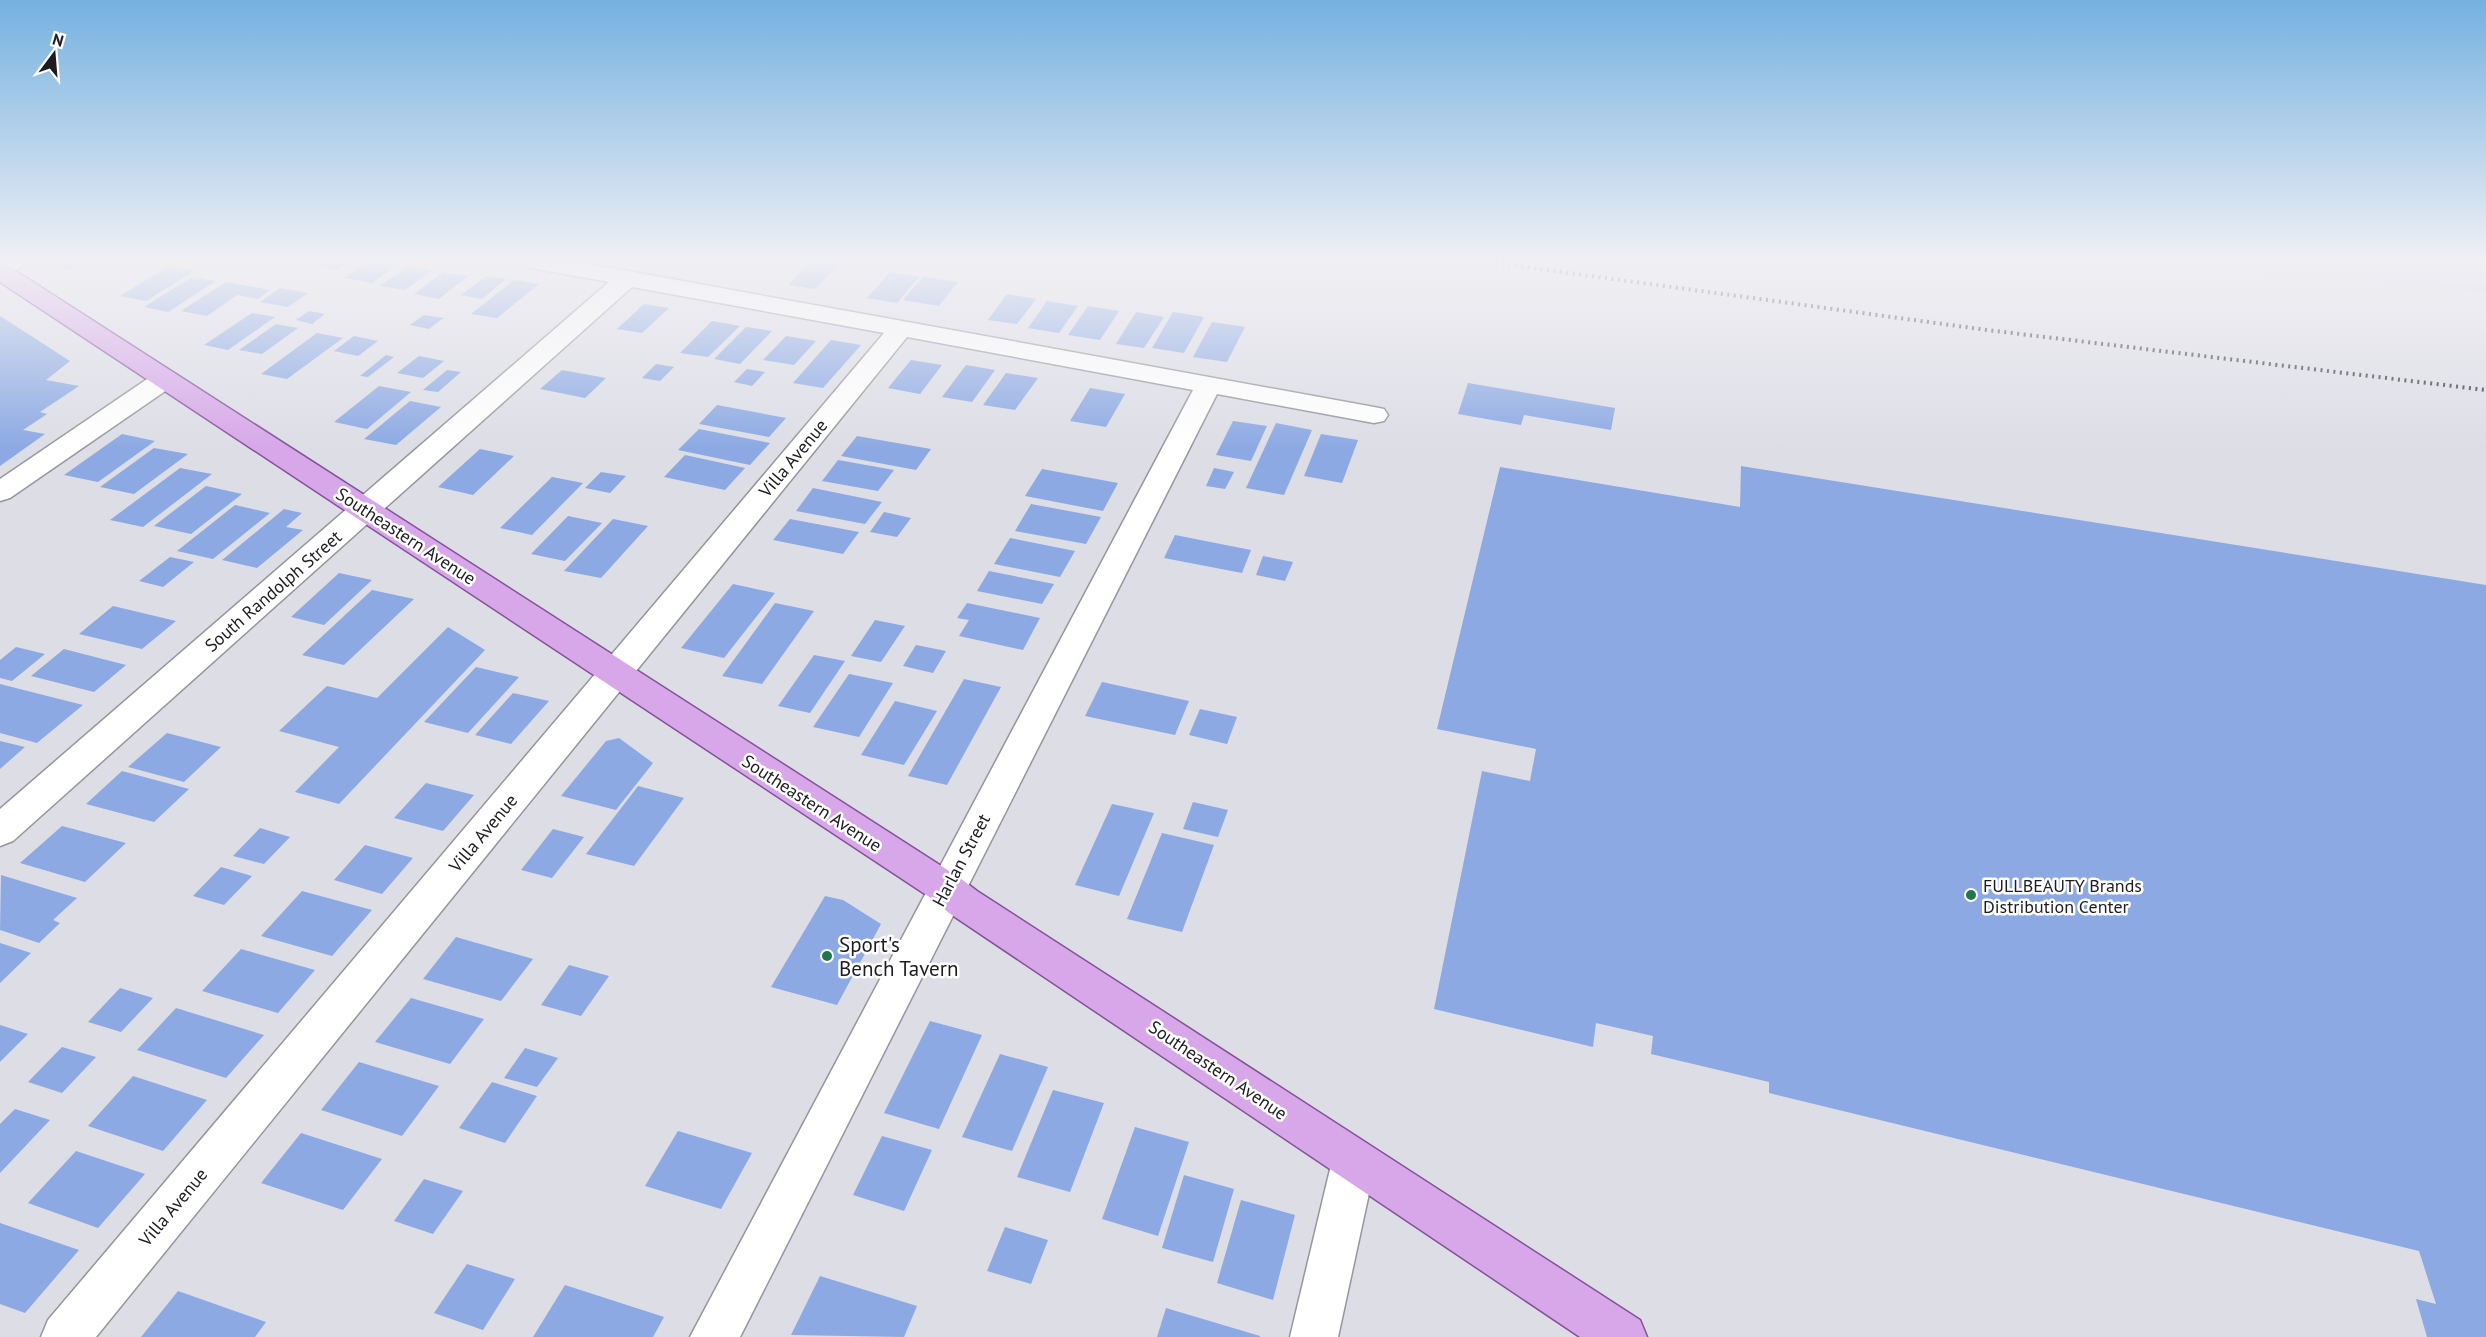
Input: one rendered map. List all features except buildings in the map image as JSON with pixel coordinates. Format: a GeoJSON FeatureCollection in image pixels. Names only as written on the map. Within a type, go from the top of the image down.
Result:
{"type":"FeatureCollection","features":[{"type":"Feature","properties":{"kind":"main road","name":"Southeastern Avenue"},"geometry":{"type":"LineString","coordinates":[[82,324],[614,674],[947,889],[963,902],[1623,1337]]}},
{"type":"Feature","properties":{"kind":"street","name":"South Randolph Street"},"geometry":{"type":"LineString","coordinates":[[0,831],[576,324]]}},
{"type":"Feature","properties":{"kind":"street"},"geometry":{"type":"LineString","coordinates":[[881,324],[1374,415]]}},
{"type":"Feature","properties":{"kind":"street","name":"Villa Avenue"},"geometry":{"type":"LineString","coordinates":[[65,1337],[901,328]]}},
{"type":"Feature","properties":{"kind":"street"},"geometry":{"type":"LineString","coordinates":[[0,492],[165,379]]}},
{"type":"Feature","properties":{"kind":"street","name":"Harlan Street"},"geometry":{"type":"LineString","coordinates":[[714,1337],[1209,384]]}},
{"type":"Feature","properties":{"kind":"street"},"geometry":{"type":"LineString","coordinates":[[1314,1337],[1354,1161]]}},
{"type":"Feature","properties":{"kind":"railway"},"geometry":{"type":"LineString","coordinates":[[1946,324],[2486,390]]}},
{"type":"Feature","properties":{"kind":"place","name":"FULLBEAUTY Brands Distribution Center"},"geometry":{"type":"Point","coordinates":[1971,895]}},
{"type":"Feature","properties":{"kind":"place","name":"Sport's Bench Tavern"},"geometry":{"type":"Point","coordinates":[827,956]}}]}
